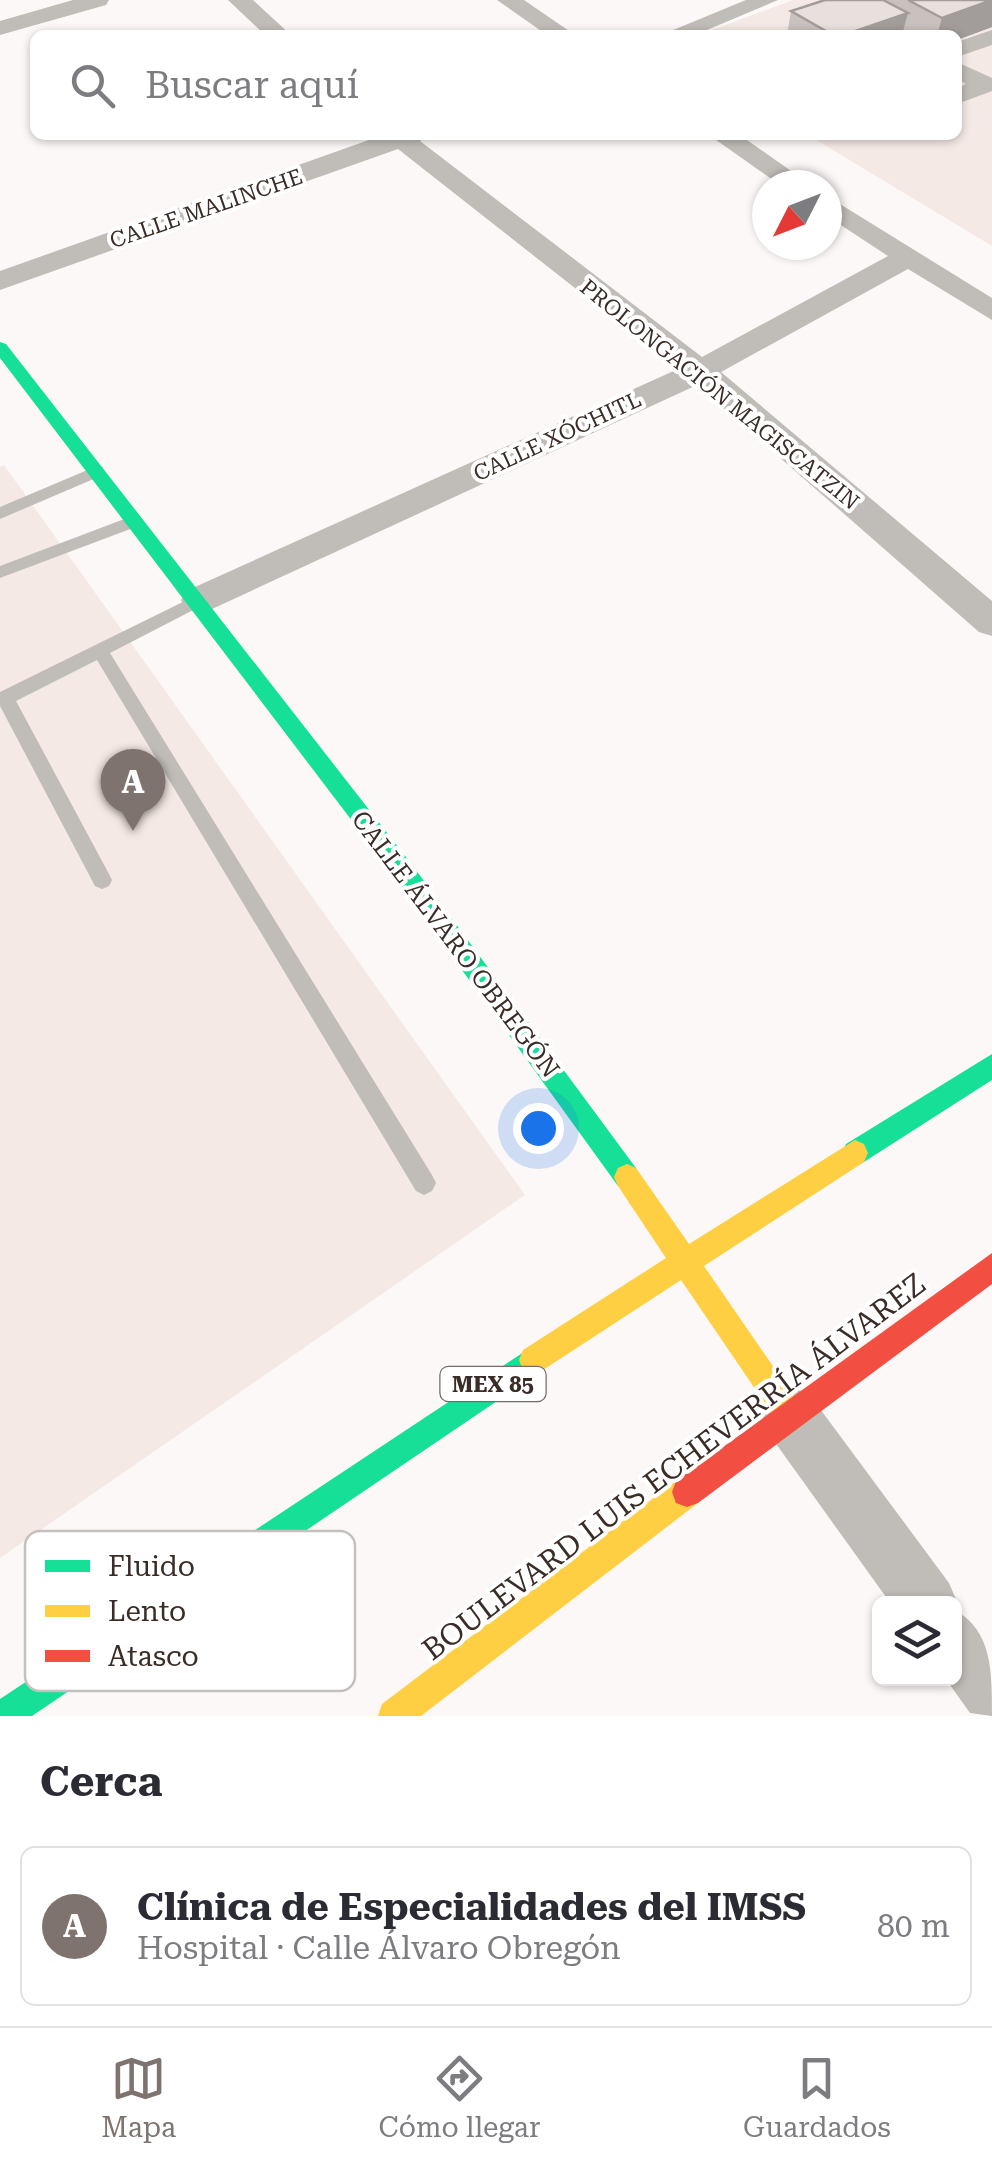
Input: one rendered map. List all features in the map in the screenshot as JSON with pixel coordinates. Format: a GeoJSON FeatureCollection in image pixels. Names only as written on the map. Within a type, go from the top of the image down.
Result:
{"type":"FeatureCollection","features":[{"type":"Feature","properties":{"kind":"street"},"geometry":{"type":"LineString","coordinates":[[0,28],[98,0]]}},
{"type":"Feature","properties":{"kind":"street"},"geometry":{"type":"LineString","coordinates":[[239,0],[274,30]]}},
{"type":"Feature","properties":{"kind":"street"},"geometry":{"type":"LineString","coordinates":[[508,0],[556,30]]}},
{"type":"Feature","properties":{"kind":"street"},"geometry":{"type":"LineString","coordinates":[[686,30],[767,0]]}},
{"type":"Feature","properties":{"kind":"street"},"geometry":{"type":"LineString","coordinates":[[962,48],[992,38]]}},
{"type":"Feature","properties":{"kind":"street"},"geometry":{"type":"LineString","coordinates":[[962,71],[989,84]]}},
{"type":"Feature","properties":{"kind":"street"},"geometry":{"type":"LineString","coordinates":[[962,97],[989,84]]}},
{"type":"Feature","properties":{"kind":"street"},"geometry":{"type":"LineString","coordinates":[[962,102],[986,116]]}},
{"type":"Feature","properties":{"kind":"street","name":"CALLE MALINCHE"},"geometry":{"type":"LineString","coordinates":[[0,281],[392,140]]}},
{"type":"Feature","properties":{"kind":"street","name":"PROLONGACIÓN MAGISCATZIN"},"geometry":{"type":"LineString","coordinates":[[408,140],[700,370],[992,622]]}},
{"type":"Feature","properties":{"kind":"street"},"geometry":{"type":"LineString","coordinates":[[730,140],[775,170]]}},
{"type":"Feature","properties":{"kind":"street"},"geometry":{"type":"LineString","coordinates":[[842,214],[989,307]]}},
{"type":"Feature","properties":{"kind":"street","name":"CALLE XÓCHITL"},"geometry":{"type":"LineString","coordinates":[[198,600],[700,370],[908,257]]}},
{"type":"Feature","properties":{"kind":"street","name":"CALLE ÁLVARO OBREGÓN"},"geometry":{"type":"LineString","coordinates":[[0,347],[198,600],[686,1258],[789,1414],[922,1596]]}},
{"type":"Feature","properties":{"kind":"street","name":"MEX 85"},"geometry":{"type":"LineString","coordinates":[[272,1531],[686,1258],[992,1066]]}},
{"type":"Feature","properties":{"kind":"street","name":"BOULEVARD LUIS ECHEVERRÍA ÁLVAREZ"},"geometry":{"type":"LineString","coordinates":[[394,1716],[789,1414],[992,1267]]}},
{"type":"Feature","properties":{"kind":"street"},"geometry":{"type":"LineString","coordinates":[[962,1651],[992,1691]]}},
{"type":"Feature","properties":{"kind":"street","name":"MEX 85"},"geometry":{"type":"LineString","coordinates":[[3,1716],[39,1691]]}},
{"type":"Feature","properties":{"kind":"lane"},"geometry":{"type":"LineString","coordinates":[[0,514],[97,471]]}},
{"type":"Feature","properties":{"kind":"lane"},"geometry":{"type":"LineString","coordinates":[[0,572],[134,521]]}},
{"type":"Feature","properties":{"kind":"lane"},"geometry":{"type":"LineString","coordinates":[[102,880],[4,698],[198,600]]}},
{"type":"Feature","properties":{"kind":"lane"},"geometry":{"type":"LineString","coordinates":[[101,652],[424,1183]]}},
{"type":"Feature","properties":{"kind":"shaded area"},"geometry":{"type":"Polygon","coordinates":[[[793,0],[992,0],[992,246],[816,140],[962,140],[962,30],[712,30],[793,0]]]}},
{"type":"Feature","properties":{"kind":"shaded area"},"geometry":{"type":"Polygon","coordinates":[[[4,465],[525,1195],[39,1531],[25,1531],[25,1541],[0,1558],[0,467],[4,465]]]}},
{"type":"Feature","properties":{"kind":"building"},"geometry":{"type":"Polygon","coordinates":[[[825,0],[883,0],[908,13],[859,30],[824,30],[791,11],[825,0]]]}},
{"type":"Feature","properties":{"kind":"building"},"geometry":{"type":"Polygon","coordinates":[[[908,0],[992,0],[942,18],[908,0]]]}},
{"type":"Feature","properties":{"kind":"traffic: fast"},"geometry":{"type":"LineString","coordinates":[[0,347],[405,873],[627,1177]]}},
{"type":"Feature","properties":{"kind":"traffic: fast"},"geometry":{"type":"LineString","coordinates":[[855,1153],[992,1066]]}},
{"type":"Feature","properties":{"kind":"traffic: fast"},"geometry":{"type":"LineString","coordinates":[[278,1531],[533,1360]]}},
{"type":"Feature","properties":{"kind":"traffic: fast"},"geometry":{"type":"LineString","coordinates":[[3,1716],[40,1691]]}},
{"type":"Feature","properties":{"kind":"traffic: slow"},"geometry":{"type":"LineString","coordinates":[[533,1360],[855,1153]]}},
{"type":"Feature","properties":{"kind":"traffic: slow"},"geometry":{"type":"LineString","coordinates":[[627,1177],[789,1414]]}},
{"type":"Feature","properties":{"kind":"traffic: slow"},"geometry":{"type":"LineString","coordinates":[[394,1716],[687,1492]]}},
{"type":"Feature","properties":{"kind":"traffic: jam"},"geometry":{"type":"LineString","coordinates":[[687,1492],[992,1267]]}},
{"type":"Feature","properties":{"kind":"place","name":"Clínica de Especialidades del IMSS"},"geometry":{"type":"Point","coordinates":[133,831]}}]}
